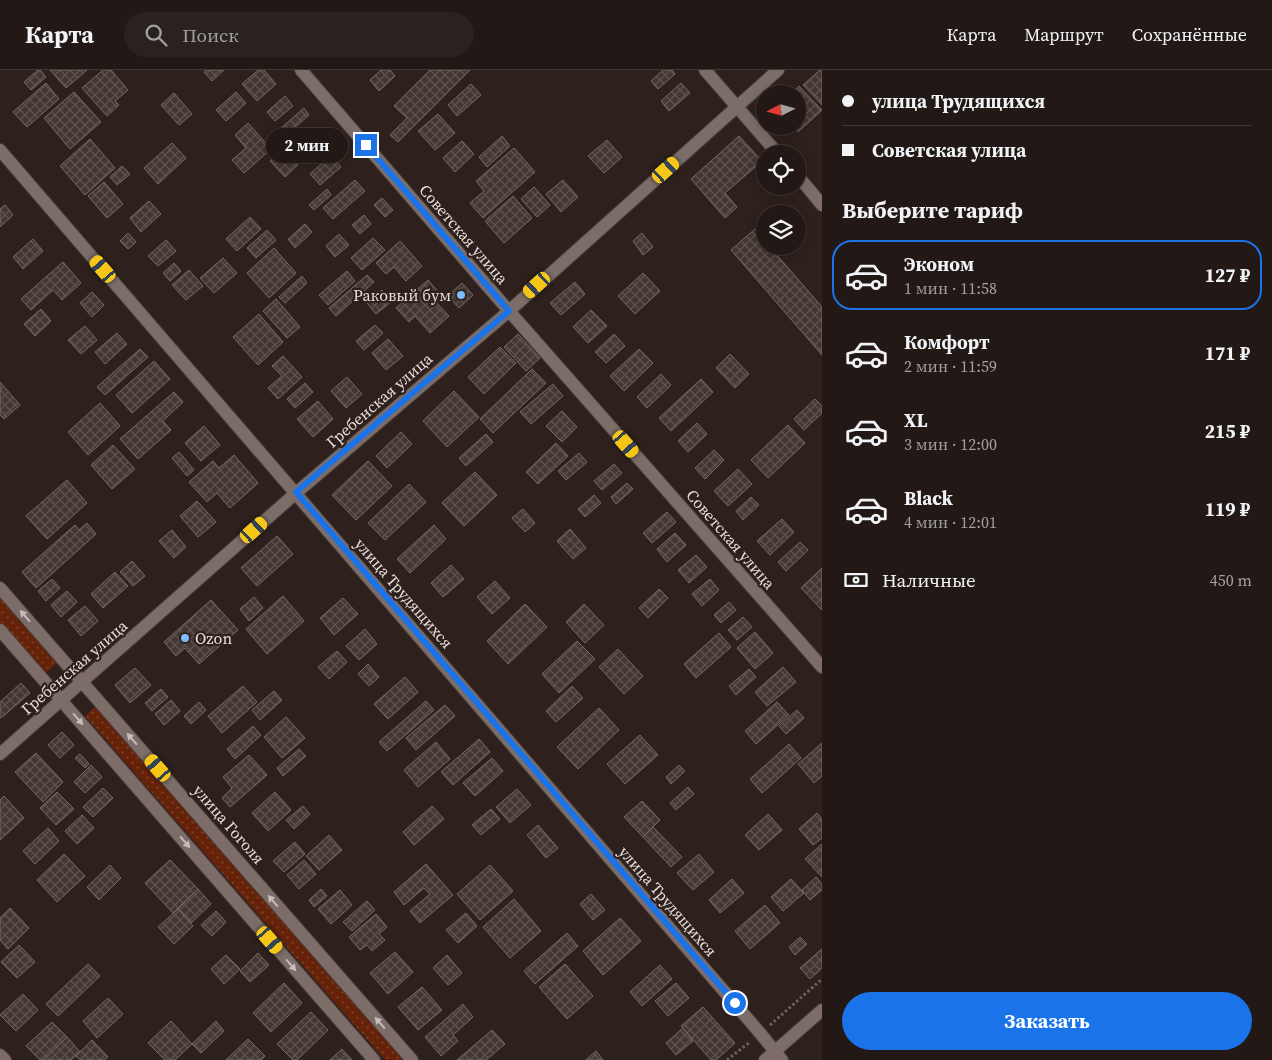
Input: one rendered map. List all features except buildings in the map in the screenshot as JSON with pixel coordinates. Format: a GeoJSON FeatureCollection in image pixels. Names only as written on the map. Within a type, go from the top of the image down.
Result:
{"type":"FeatureCollection","features":[{"type":"Feature","properties":{"kind":"street","name":"Советская улица"},"geometry":{"type":"LineString","coordinates":[[301,70],[509,311],[822,667]]}},
{"type":"Feature","properties":{"kind":"street"},"geometry":{"type":"LineString","coordinates":[[706,70],[770,145]]}},
{"type":"Feature","properties":{"kind":"street","name":"Гребенская улица"},"geometry":{"type":"LineString","coordinates":[[0,754],[296,492],[509,311],[778,70]]}},
{"type":"Feature","properties":{"kind":"street","name":"улица Трудящихся"},"geometry":{"type":"LineString","coordinates":[[0,150],[760,1033],[774,1057]]}},
{"type":"Feature","properties":{"kind":"street"},"geometry":{"type":"LineString","coordinates":[[806,186],[822,205]]}},
{"type":"Feature","properties":{"kind":"street","name":"улица Гоголя"},"geometry":{"type":"LineString","coordinates":[[0,588],[412,1060]]}},
{"type":"Feature","properties":{"kind":"street"},"geometry":{"type":"LineString","coordinates":[[0,630],[374,1060]]}},
{"type":"Feature","properties":{"kind":"street"},"geometry":{"type":"LineString","coordinates":[[774,1057],[822,1010]]}},
{"type":"Feature","properties":{"kind":"street"},"geometry":{"type":"LineString","coordinates":[[0,1054],[5,1060]]}},
{"type":"Feature","properties":{"kind":"path"},"geometry":{"type":"LineString","coordinates":[[727,1060],[822,979]]}},
{"type":"Feature","properties":{"kind":"shaded area"},"geometry":{"type":"Polygon","coordinates":[[[0,596],[58,662],[45,674],[0,622],[0,596]]]}},
{"type":"Feature","properties":{"kind":"shaded area"},"geometry":{"type":"Polygon","coordinates":[[[95,707],[405,1060],[385,1060],[85,716],[95,707]]]}},
{"type":"Feature","properties":{"kind":"place","name":"Раковый бум"},"geometry":{"type":"Point","coordinates":[461,295]}},
{"type":"Feature","properties":{"kind":"place","name":"Ozon"},"geometry":{"type":"Point","coordinates":[185,638]}},
{"type":"Feature","properties":{"kind":"route"},"geometry":{"type":"LineString","coordinates":[[366,145],[509,311],[296,492],[735,1003]]}}]}
